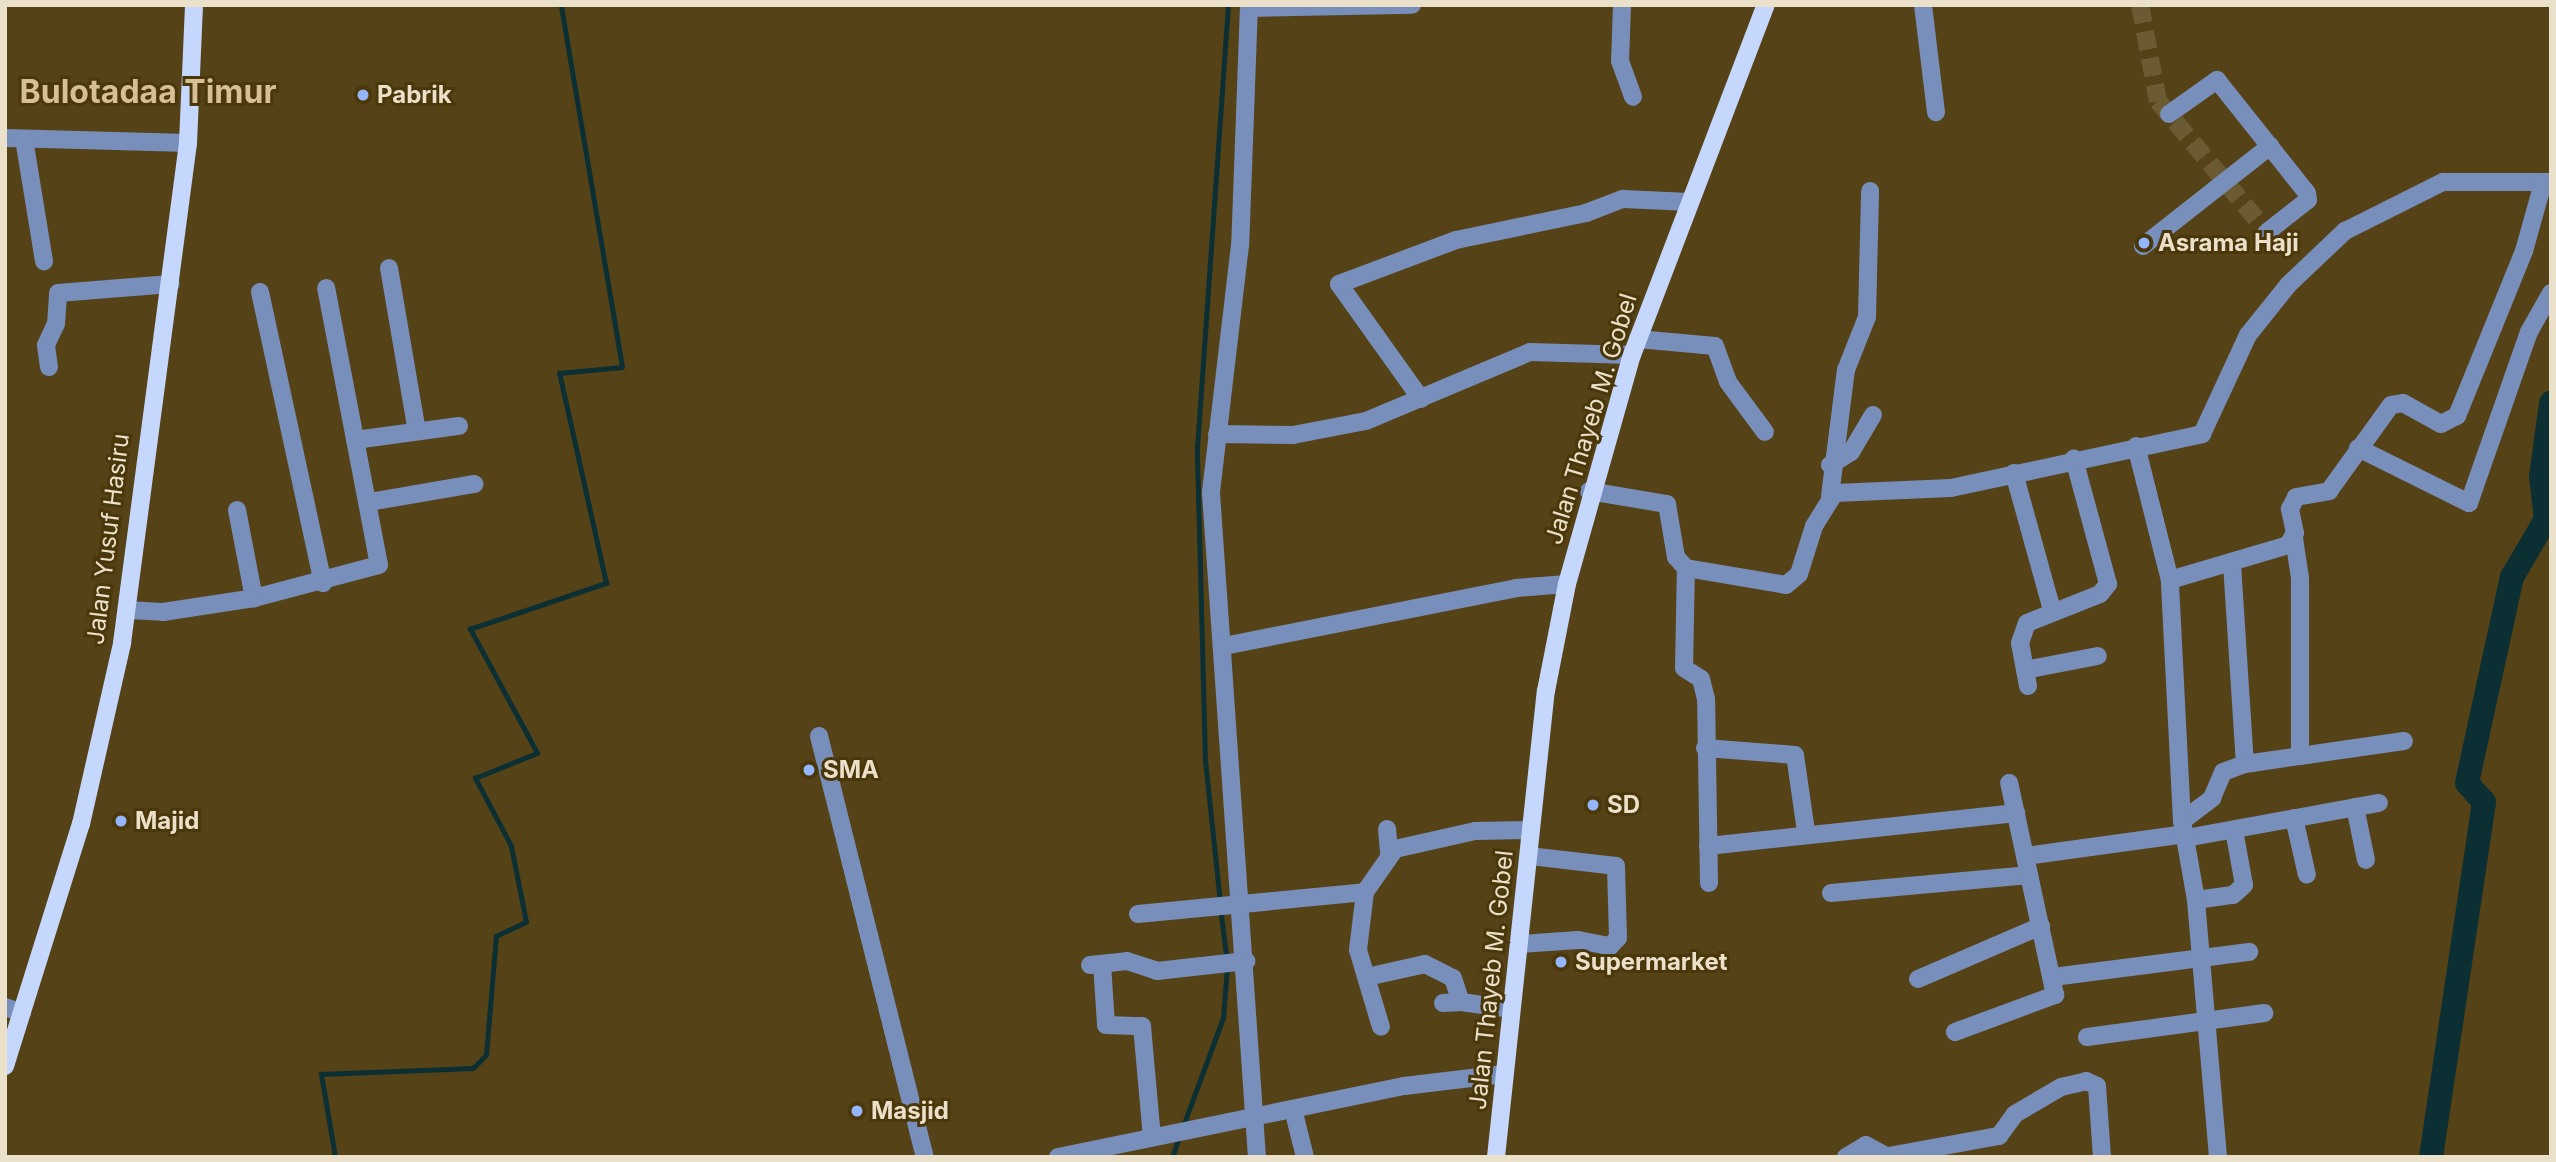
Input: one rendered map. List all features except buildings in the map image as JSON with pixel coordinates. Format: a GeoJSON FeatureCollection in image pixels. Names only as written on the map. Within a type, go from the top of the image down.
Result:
{"type":"FeatureCollection","features":[{"type":"Feature","properties":{"kind":"main road","name":"Jalan Yusuf Hasiru"},"geometry":{"type":"LineString","coordinates":[[5,1066],[14,1010],[81,824],[127,610],[145,433],[171,284],[188,144],[194,5]]}},
{"type":"Feature","properties":{"kind":"main road","name":"Jalan Thayeb M. Gobel"},"geometry":{"type":"LineString","coordinates":[[1496,1157],[1546,691],[1567,584],[1589,491],[1635,347],[1766,5]]}},
{"type":"Feature","properties":{"kind":"street"},"geometry":{"type":"LineString","coordinates":[[1256,1157],[1226,903],[1224,646],[1211,554],[1217,434],[1240,245],[1249,6],[1412,5]]}},
{"type":"Feature","properties":{"kind":"street"},"geometry":{"type":"LineString","coordinates":[[1622,5],[1620,61],[1633,97]]}},
{"type":"Feature","properties":{"kind":"street"},"geometry":{"type":"LineString","coordinates":[[1923,5],[1936,112]]}},
{"type":"Feature","properties":{"kind":"street"},"geometry":{"type":"LineString","coordinates":[[2169,114],[2217,80],[2308,198],[2267,232]]}},
{"type":"Feature","properties":{"kind":"street"},"geometry":{"type":"LineString","coordinates":[[5,138],[188,144]]}},
{"type":"Feature","properties":{"kind":"street"},"geometry":{"type":"LineString","coordinates":[[24,139],[44,261]]}},
{"type":"Feature","properties":{"kind":"street"},"geometry":{"type":"LineString","coordinates":[[2143,247],[2270,146]]}},
{"type":"Feature","properties":{"kind":"street"},"geometry":{"type":"LineString","coordinates":[[1830,496],[1951,488],[2205,432],[2248,335],[2288,285],[2345,231],[2444,182],[2547,183],[2524,251],[2457,416],[2441,425],[2394,403],[2323,495],[2296,497],[2290,509],[2300,578],[2300,756]]}},
{"type":"Feature","properties":{"kind":"street"},"geometry":{"type":"LineString","coordinates":[[1589,491],[1667,504],[1675,557],[1686,568],[1791,583],[1830,496],[1830,465],[1846,370],[1867,317],[1870,191]]}},
{"type":"Feature","properties":{"kind":"street"},"geometry":{"type":"LineString","coordinates":[[1421,399],[1339,284],[1456,240],[1586,214],[1623,199],[1690,202]]}},
{"type":"Feature","properties":{"kind":"street"},"geometry":{"type":"LineString","coordinates":[[390,268],[417,431]]}},
{"type":"Feature","properties":{"kind":"street"},"geometry":{"type":"LineString","coordinates":[[49,368],[46,345],[56,324],[58,293],[171,284]]}},
{"type":"Feature","properties":{"kind":"street"},"geometry":{"type":"LineString","coordinates":[[127,610],[163,612],[254,598],[323,583],[379,565],[327,288]]}},
{"type":"Feature","properties":{"kind":"street"},"geometry":{"type":"LineString","coordinates":[[260,292],[323,583]]}},
{"type":"Feature","properties":{"kind":"street"},"geometry":{"type":"LineString","coordinates":[[2358,448],[2466,511],[2529,332],[2551,293]]}},
{"type":"Feature","properties":{"kind":"street"},"geometry":{"type":"LineString","coordinates":[[1217,434],[1312,433],[1421,399],[1530,352],[1715,346],[1728,382],[1765,432]]}},
{"type":"Feature","properties":{"kind":"street"},"geometry":{"type":"LineString","coordinates":[[1830,465],[1851,452],[1873,415]]}},
{"type":"Feature","properties":{"kind":"street"},"geometry":{"type":"LineString","coordinates":[[355,440],[459,426]]}},
{"type":"Feature","properties":{"kind":"street"},"geometry":{"type":"LineString","coordinates":[[2136,446],[2170,580],[2185,831],[2196,900],[2218,1157]]}},
{"type":"Feature","properties":{"kind":"street"},"geometry":{"type":"LineString","coordinates":[[2074,459],[2109,584],[2100,594],[2052,610],[2024,628],[2026,678],[2098,656]]}},
{"type":"Feature","properties":{"kind":"street"},"geometry":{"type":"LineString","coordinates":[[2014,473],[2052,610]]}},
{"type":"Feature","properties":{"kind":"street"},"geometry":{"type":"LineString","coordinates":[[369,502],[474,484]]}},
{"type":"Feature","properties":{"kind":"street"},"geometry":{"type":"LineString","coordinates":[[237,510],[254,598]]}},
{"type":"Feature","properties":{"kind":"street"},"geometry":{"type":"LineString","coordinates":[[2170,580],[2282,549],[2294,538]]}},
{"type":"Feature","properties":{"kind":"street"},"geometry":{"type":"LineString","coordinates":[[2232,564],[2245,764]]}},
{"type":"Feature","properties":{"kind":"street"},"geometry":{"type":"LineString","coordinates":[[1686,568],[1684,667],[1705,688],[1709,883]]}},
{"type":"Feature","properties":{"kind":"street"},"geometry":{"type":"LineString","coordinates":[[1224,646],[1441,601],[1567,584]]}},
{"type":"Feature","properties":{"kind":"street"},"geometry":{"type":"LineString","coordinates":[[818,736],[925,1157]]}},
{"type":"Feature","properties":{"kind":"street"},"geometry":{"type":"LineString","coordinates":[[2185,831],[2212,798],[2223,772],[2245,764],[2404,741]]}},
{"type":"Feature","properties":{"kind":"street"},"geometry":{"type":"LineString","coordinates":[[1705,748],[1795,755],[1806,831]]}},
{"type":"Feature","properties":{"kind":"street"},"geometry":{"type":"LineString","coordinates":[[1955,1032],[2055,995],[2009,783]]}},
{"type":"Feature","properties":{"kind":"street"},"geometry":{"type":"LineString","coordinates":[[2025,856],[2185,831],[2234,830],[2379,803]]}},
{"type":"Feature","properties":{"kind":"street"},"geometry":{"type":"LineString","coordinates":[[2355,807],[2366,860]]}},
{"type":"Feature","properties":{"kind":"street"},"geometry":{"type":"LineString","coordinates":[[1707,846],[1806,831],[2016,813]]}},
{"type":"Feature","properties":{"kind":"street"},"geometry":{"type":"LineString","coordinates":[[2294,818],[2307,875]]}},
{"type":"Feature","properties":{"kind":"street"},"geometry":{"type":"LineString","coordinates":[[1381,1027],[1358,950],[1365,892],[1389,853],[1387,829]]}},
{"type":"Feature","properties":{"kind":"street"},"geometry":{"type":"LineString","coordinates":[[1389,853],[1475,831],[1531,830]]}},
{"type":"Feature","properties":{"kind":"street"},"geometry":{"type":"LineString","coordinates":[[2196,900],[2233,895],[2244,885],[2234,830]]}},
{"type":"Feature","properties":{"kind":"street"},"geometry":{"type":"LineString","coordinates":[[1520,944],[1578,940],[1610,946],[1618,938],[1616,866],[1529,856]]}},
{"type":"Feature","properties":{"kind":"street"},"geometry":{"type":"LineString","coordinates":[[1831,892],[2029,874]]}},
{"type":"Feature","properties":{"kind":"street"},"geometry":{"type":"LineString","coordinates":[[1138,914],[1226,903],[1365,892]]}},
{"type":"Feature","properties":{"kind":"street"},"geometry":{"type":"LineString","coordinates":[[1918,979],[2041,926]]}},
{"type":"Feature","properties":{"kind":"street"},"geometry":{"type":"LineString","coordinates":[[2053,978],[2249,952]]}},
{"type":"Feature","properties":{"kind":"street"},"geometry":{"type":"LineString","coordinates":[[1152,1138],[1142,1026],[1106,1025],[1096,965],[1130,961],[1157,971],[1232,962]]}},
{"type":"Feature","properties":{"kind":"street"},"geometry":{"type":"LineString","coordinates":[[1367,977],[1425,964],[1453,978],[1461,1002]]}},
{"type":"Feature","properties":{"kind":"street"},"geometry":{"type":"LineString","coordinates":[[1443,1003],[1461,1002],[1511,1009]]}},
{"type":"Feature","properties":{"kind":"street"},"geometry":{"type":"LineString","coordinates":[[2087,1037],[2264,1013]]}},
{"type":"Feature","properties":{"kind":"street"},"geometry":{"type":"LineString","coordinates":[[1058,1157],[1444,1079],[1504,1074]]}},
{"type":"Feature","properties":{"kind":"street"},"geometry":{"type":"LineString","coordinates":[[1846,1157],[1866,1145],[1884,1156],[1999,1136],[2015,1114],[2061,1087],[2086,1081],[2097,1086],[2102,1157]]}},
{"type":"Feature","properties":{"kind":"street"},"geometry":{"type":"LineString","coordinates":[[1293,1108],[1305,1157]]}},
{"type":"Feature","properties":{"kind":"waterway"},"geometry":{"type":"LineString","coordinates":[[335,1157],[321,1074],[473,1068],[486,1055],[496,936],[526,922],[511,846],[475,778],[537,753],[470,629],[606,583],[559,373],[622,367],[561,5]]}},
{"type":"Feature","properties":{"kind":"waterway"},"geometry":{"type":"LineString","coordinates":[[1220,903],[1205,761],[1197,448],[1228,5]]}},
{"type":"Feature","properties":{"kind":"waterway"},"geometry":{"type":"LineString","coordinates":[[2431,1157],[2484,802],[2467,783],[2512,577],[2546,519],[2541,477],[2551,403]]}},
{"type":"Feature","properties":{"kind":"waterway"},"geometry":{"type":"LineString","coordinates":[[1221,912],[1227,959]]}},
{"type":"Feature","properties":{"kind":"waterway"},"geometry":{"type":"LineString","coordinates":[[1183,1126],[1223,1018],[1227,967]]}},
{"type":"Feature","properties":{"kind":"waterway"},"geometry":{"type":"LineString","coordinates":[[1172,1157],[1179,1138]]}},
{"type":"Feature","properties":{"kind":"tunnel"},"geometry":{"type":"LineString","coordinates":[[2140,5],[2158,101],[2279,246]]}},
{"type":"Feature","properties":{"kind":"place","name":"Pabrik"},"geometry":{"type":"Point","coordinates":[363,95]}},
{"type":"Feature","properties":{"kind":"place","name":"Asrama Haji"},"geometry":{"type":"Point","coordinates":[2144,243]}},
{"type":"Feature","properties":{"kind":"place","name":"SMA"},"geometry":{"type":"Point","coordinates":[809,770]}},
{"type":"Feature","properties":{"kind":"place","name":"SD"},"geometry":{"type":"Point","coordinates":[1593,805]}},
{"type":"Feature","properties":{"kind":"place","name":"Majid"},"geometry":{"type":"Point","coordinates":[121,821]}},
{"type":"Feature","properties":{"kind":"place","name":"Supermarket"},"geometry":{"type":"Point","coordinates":[1561,962]}},
{"type":"Feature","properties":{"kind":"place","name":"Masjid"},"geometry":{"type":"Point","coordinates":[857,1111]}},
{"type":"Feature","properties":{"kind":"district","name":"Bulotadaa Timur"},"geometry":{"type":"Point","coordinates":[148,92]}}]}
